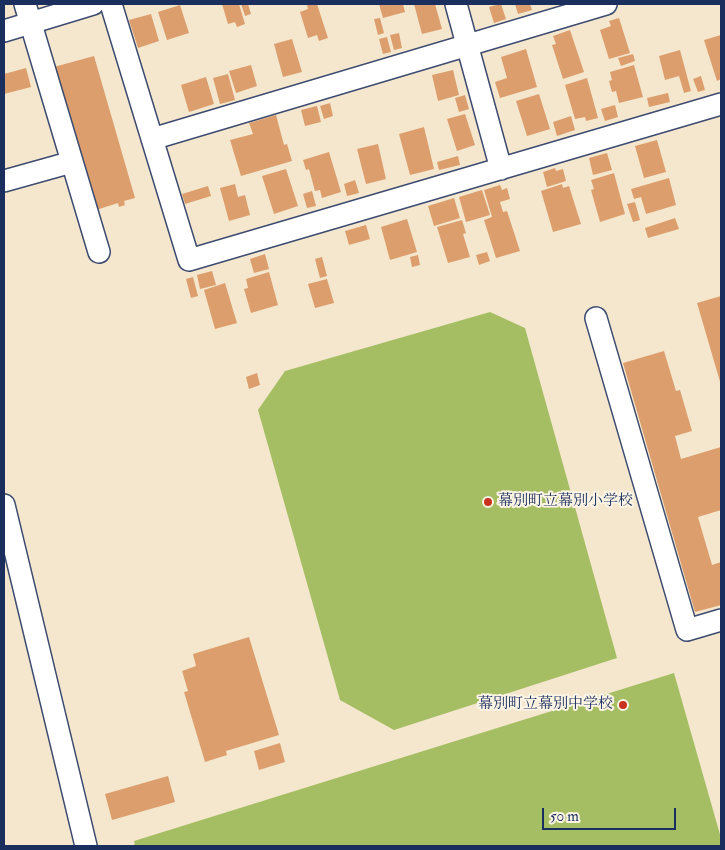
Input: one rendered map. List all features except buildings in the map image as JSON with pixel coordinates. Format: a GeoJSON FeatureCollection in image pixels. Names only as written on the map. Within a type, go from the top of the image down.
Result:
{"type":"FeatureCollection","features":[{"type":"Feature","properties":{"kind":"street"},"geometry":{"type":"LineString","coordinates":[[4,30],[28,13],[94,4]]}},
{"type":"Feature","properties":{"kind":"street"},"geometry":{"type":"LineString","coordinates":[[111,4],[189,260],[721,104]]}},
{"type":"Feature","properties":{"kind":"street"},"geometry":{"type":"LineString","coordinates":[[456,4],[501,169]]}},
{"type":"Feature","properties":{"kind":"street"},"geometry":{"type":"LineString","coordinates":[[152,139],[606,4]]}},
{"type":"Feature","properties":{"kind":"street"},"geometry":{"type":"LineString","coordinates":[[28,13],[99,252]]}},
{"type":"Feature","properties":{"kind":"street"},"geometry":{"type":"LineString","coordinates":[[4,181],[72,162]]}},
{"type":"Feature","properties":{"kind":"street"},"geometry":{"type":"LineString","coordinates":[[596,318],[687,630],[721,620]]}},
{"type":"Feature","properties":{"kind":"street"},"geometry":{"type":"LineString","coordinates":[[4,505],[86,846]]}},
{"type":"Feature","properties":{"kind":"green space"},"geometry":{"type":"Polygon","coordinates":[[[490,312],[525,328],[617,658],[394,730],[340,700],[258,410],[285,371],[490,312]]]}},
{"type":"Feature","properties":{"kind":"green space","name":"幕別町立幕別中学校"},"geometry":{"type":"Polygon","coordinates":[[[674,673],[721,838],[721,846],[135,846],[134,841],[674,673]]]}},
{"type":"Feature","properties":{"kind":"place","name":"幕別町立幕別小学校"},"geometry":{"type":"Point","coordinates":[488,502]}},
{"type":"Feature","properties":{"kind":"place","name":"幕別町立幕別中学校"},"geometry":{"type":"Point","coordinates":[623,705]}}]}
